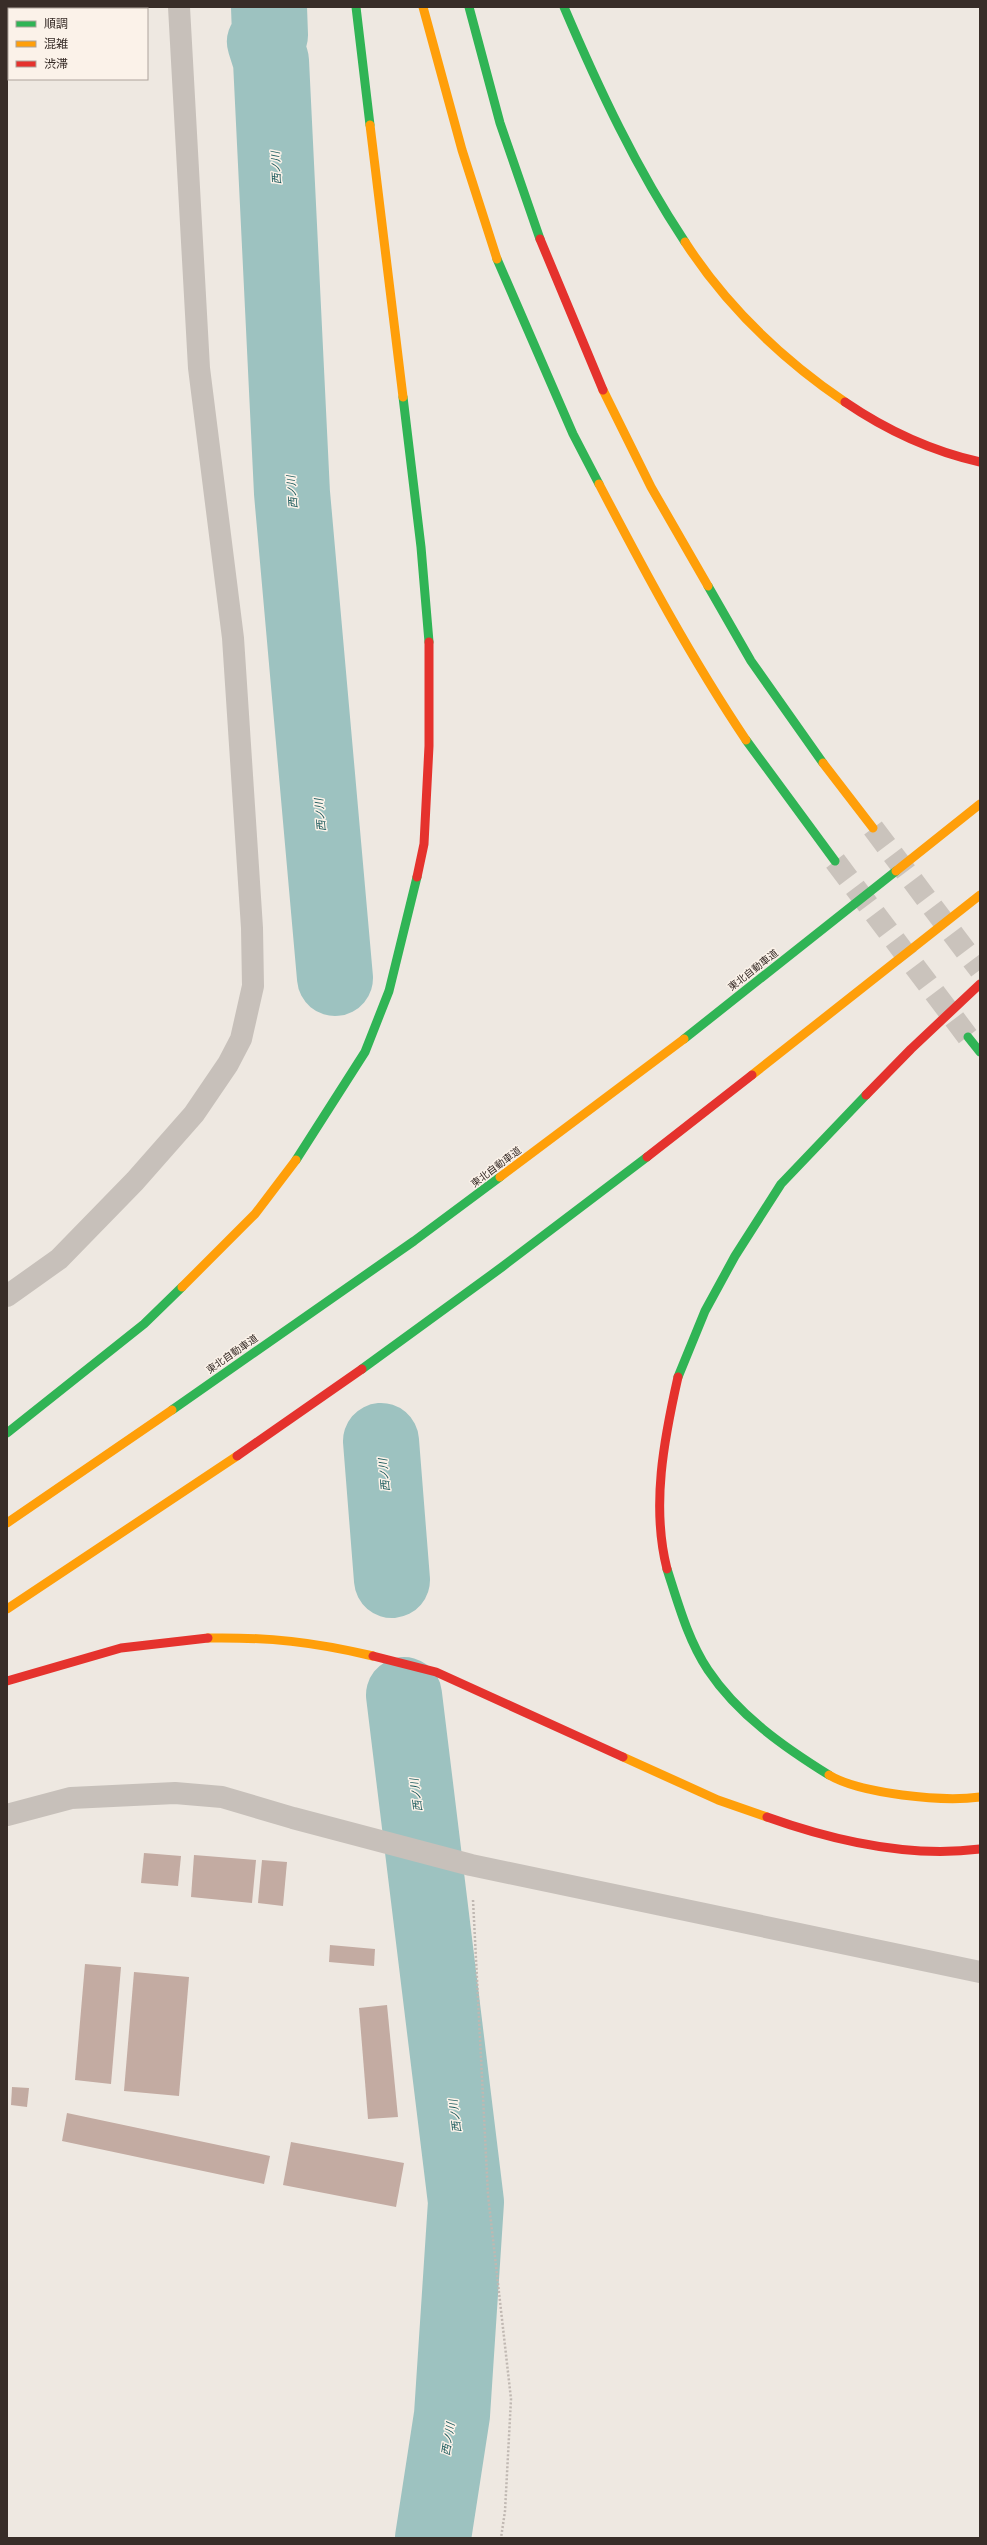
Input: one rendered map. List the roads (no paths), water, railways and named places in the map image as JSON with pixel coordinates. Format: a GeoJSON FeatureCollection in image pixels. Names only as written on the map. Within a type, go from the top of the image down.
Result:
{"type":"FeatureCollection","features":[{"type":"Feature","properties":{"kind":"highway"},"geometry":{"type":"LineString","coordinates":[[7,1433],[144,1324],[254,1214],[302,1153],[365,1052],[389,991],[408,920],[424,844],[429,746],[430,660],[421,547],[356,7]]}},
{"type":"Feature","properties":{"kind":"highway"},"geometry":{"type":"LineString","coordinates":[[423,7],[462,150],[500,268],[573,434],[663,607],[714,692],[764,768],[835,861]]}},
{"type":"Feature","properties":{"kind":"highway"},"geometry":{"type":"LineString","coordinates":[[469,7],[500,123],[531,218],[608,403],[651,488],[751,661],[811,748],[873,828]]}},
{"type":"Feature","properties":{"kind":"highway"},"geometry":{"type":"LineString","coordinates":[[564,7],[609,109],[661,209],[702,268],[747,321],[794,365],[849,405],[902,437],[965,459],[980,462]]}},
{"type":"Feature","properties":{"kind":"highway","name":"東北自動車道"},"geometry":{"type":"LineString","coordinates":[[7,1523],[69,1482],[427,1231],[642,1072],[980,804]]}},
{"type":"Feature","properties":{"kind":"highway"},"geometry":{"type":"LineString","coordinates":[[7,1609],[107,1544],[433,1318],[654,1152],[980,895]]}},
{"type":"Feature","properties":{"kind":"highway"},"geometry":{"type":"LineString","coordinates":[[980,984],[910,1049],[781,1184],[735,1256],[705,1311],[679,1373],[663,1444],[660,1513],[666,1567],[685,1623],[708,1670],[744,1714],[790,1751],[841,1782],[910,1796],[966,1799],[980,1797]]}},
{"type":"Feature","properties":{"kind":"highway"},"geometry":{"type":"LineString","coordinates":[[968,1037],[980,1052]]}},
{"type":"Feature","properties":{"kind":"highway"},"geometry":{"type":"LineString","coordinates":[[7,1681],[121,1648],[193,1638],[259,1637],[322,1644],[436,1672],[718,1800],[798,1828],[880,1847],[955,1852],[980,1848]]}},
{"type":"Feature","properties":{"kind":"street"},"geometry":{"type":"LineString","coordinates":[[7,1296],[59,1259],[135,1181],[194,1114],[228,1064],[240,1039],[253,986],[252,928],[233,638],[199,368],[179,7]]}},
{"type":"Feature","properties":{"kind":"street"},"geometry":{"type":"LineString","coordinates":[[7,1815],[71,1798],[120,1794],[191,1794],[222,1797],[471,1865],[980,1972]]}},
{"type":"Feature","properties":{"kind":"waterway","name":"西ノ川"},"geometry":{"type":"LineString","coordinates":[[269,7],[270,35],[265,42],[271,61],[292,493],[335,978]]}},
{"type":"Feature","properties":{"kind":"waterway","name":"西ノ川"},"geometry":{"type":"LineString","coordinates":[[381,1441],[392,1580]]}},
{"type":"Feature","properties":{"kind":"waterway","name":"西ノ川"},"geometry":{"type":"LineString","coordinates":[[404,1695],[466,2202],[452,2415],[433,2538]]}},
{"type":"Feature","properties":{"kind":"tunnel"},"geometry":{"type":"LineString","coordinates":[[873,828],[980,970]]}},
{"type":"Feature","properties":{"kind":"tunnel"},"geometry":{"type":"LineString","coordinates":[[835,861],[968,1037]]}}]}
